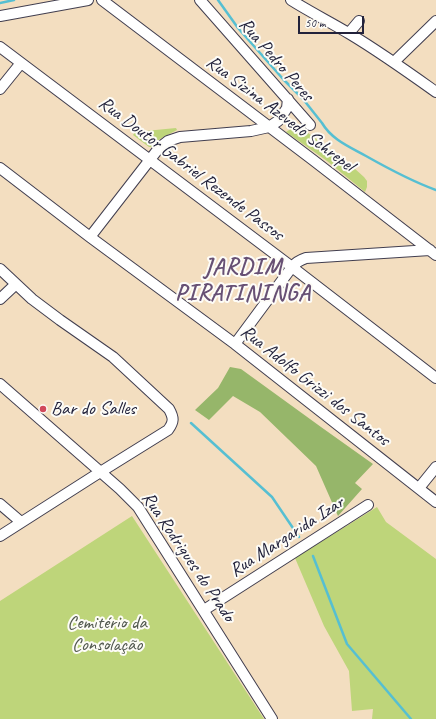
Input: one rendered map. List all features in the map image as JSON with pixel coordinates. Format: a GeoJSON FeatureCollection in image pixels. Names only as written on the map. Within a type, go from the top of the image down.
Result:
{"type":"FeatureCollection","features":[{"type":"Feature","properties":{"kind":"street"},"geometry":{"type":"LineString","coordinates":[[0,16],[88,0]]}},
{"type":"Feature","properties":{"kind":"street","name":"Rua Sizina Azevedo Schrepel"},"geometry":{"type":"LineString","coordinates":[[102,0],[433,252]]}},
{"type":"Feature","properties":{"kind":"street","name":"Rua Pedro Peres"},"geometry":{"type":"LineString","coordinates":[[200,0],[310,125]]}},
{"type":"Feature","properties":{"kind":"street"},"geometry":{"type":"LineString","coordinates":[[291,0],[309,12],[349,33],[394,62],[436,92]]}},
{"type":"Feature","properties":{"kind":"street"},"geometry":{"type":"LineString","coordinates":[[394,62],[436,20]]}},
{"type":"Feature","properties":{"kind":"street"},"geometry":{"type":"LineString","coordinates":[[349,33],[359,21]]}},
{"type":"Feature","properties":{"kind":"street","name":"Rua Doutor Gabriel Rezende Passos"},"geometry":{"type":"LineString","coordinates":[[0,47],[292,267],[436,378]]}},
{"type":"Feature","properties":{"kind":"street"},"geometry":{"type":"LineString","coordinates":[[0,90],[21,63]]}},
{"type":"Feature","properties":{"kind":"street"},"geometry":{"type":"LineString","coordinates":[[90,237],[163,145],[180,137],[251,131],[269,127],[278,121],[283,114],[287,108],[288,99]]}},
{"type":"Feature","properties":{"kind":"street","name":"Rua Adolfo Grizzi dos Santos"},"geometry":{"type":"LineString","coordinates":[[0,168],[90,237],[235,344],[436,502]]}},
{"type":"Feature","properties":{"kind":"street"},"geometry":{"type":"LineString","coordinates":[[400,252],[404,251],[409,246],[410,237],[406,232]]}},
{"type":"Feature","properties":{"kind":"street"},"geometry":{"type":"LineString","coordinates":[[235,344],[292,267],[296,263],[306,258],[400,252],[433,252]]}},
{"type":"Feature","properties":{"kind":"street"},"geometry":{"type":"LineString","coordinates":[[0,269],[32,299],[113,357],[169,409],[173,420],[168,430],[0,536]]}},
{"type":"Feature","properties":{"kind":"street"},"geometry":{"type":"LineString","coordinates":[[0,299],[16,284]]}},
{"type":"Feature","properties":{"kind":"street","name":"Rua Rodrigues do Prado"},"geometry":{"type":"LineString","coordinates":[[0,384],[138,507],[272,719]]}},
{"type":"Feature","properties":{"kind":"street"},"geometry":{"type":"LineString","coordinates":[[419,488],[436,467]]}},
{"type":"Feature","properties":{"kind":"street"},"geometry":{"type":"LineString","coordinates":[[0,504],[21,522]]}},
{"type":"Feature","properties":{"kind":"street","name":"Rua Margarida Izar"},"geometry":{"type":"LineString","coordinates":[[204,610],[368,505]]}},
{"type":"Feature","properties":{"kind":"green space"},"geometry":{"type":"Polygon","coordinates":[[[297,125],[344,159],[364,177],[367,181],[365,192],[327,161],[286,132],[297,125]]]}},
{"type":"Feature","properties":{"kind":"green space"},"geometry":{"type":"Polygon","coordinates":[[[176,128],[177,130],[160,139],[152,147],[149,147],[133,135],[135,132],[176,128]]]}},
{"type":"Feature","properties":{"kind":"green space"},"geometry":{"type":"Polygon","coordinates":[[[230,367],[241,369],[373,464],[355,483],[362,489],[338,516],[316,466],[260,412],[233,396],[209,420],[195,410],[218,388],[230,367]]]}},
{"type":"Feature","properties":{"kind":"green space"},"geometry":{"type":"Polygon","coordinates":[[[377,507],[386,522],[436,559],[436,719],[372,719],[373,709],[352,711],[349,671],[324,626],[295,558],[377,507]]]}},
{"type":"Feature","properties":{"kind":"green space","name":"Cemitério da Consolação"},"geometry":{"type":"Polygon","coordinates":[[[132,516],[264,719],[0,719],[0,601],[132,516]]]}},
{"type":"Feature","properties":{"kind":"waterway"},"geometry":{"type":"LineString","coordinates":[[0,3],[14,0]]}},
{"type":"Feature","properties":{"kind":"waterway"},"geometry":{"type":"LineString","coordinates":[[218,0],[238,28],[283,79],[303,99],[326,129],[336,139],[392,170],[436,190]]}},
{"type":"Feature","properties":{"kind":"waterway"},"geometry":{"type":"LineString","coordinates":[[191,423],[272,497],[299,537]]}},
{"type":"Feature","properties":{"kind":"waterway"},"geometry":{"type":"LineString","coordinates":[[313,556],[347,644],[411,719]]}},
{"type":"Feature","properties":{"kind":"place","name":"Bar do Salles"},"geometry":{"type":"Point","coordinates":[43,409]}},
{"type":"Feature","properties":{"kind":"district","name":"JARDIM PIRATININGA"},"geometry":{"type":"Point","coordinates":[243,281]}}]}
